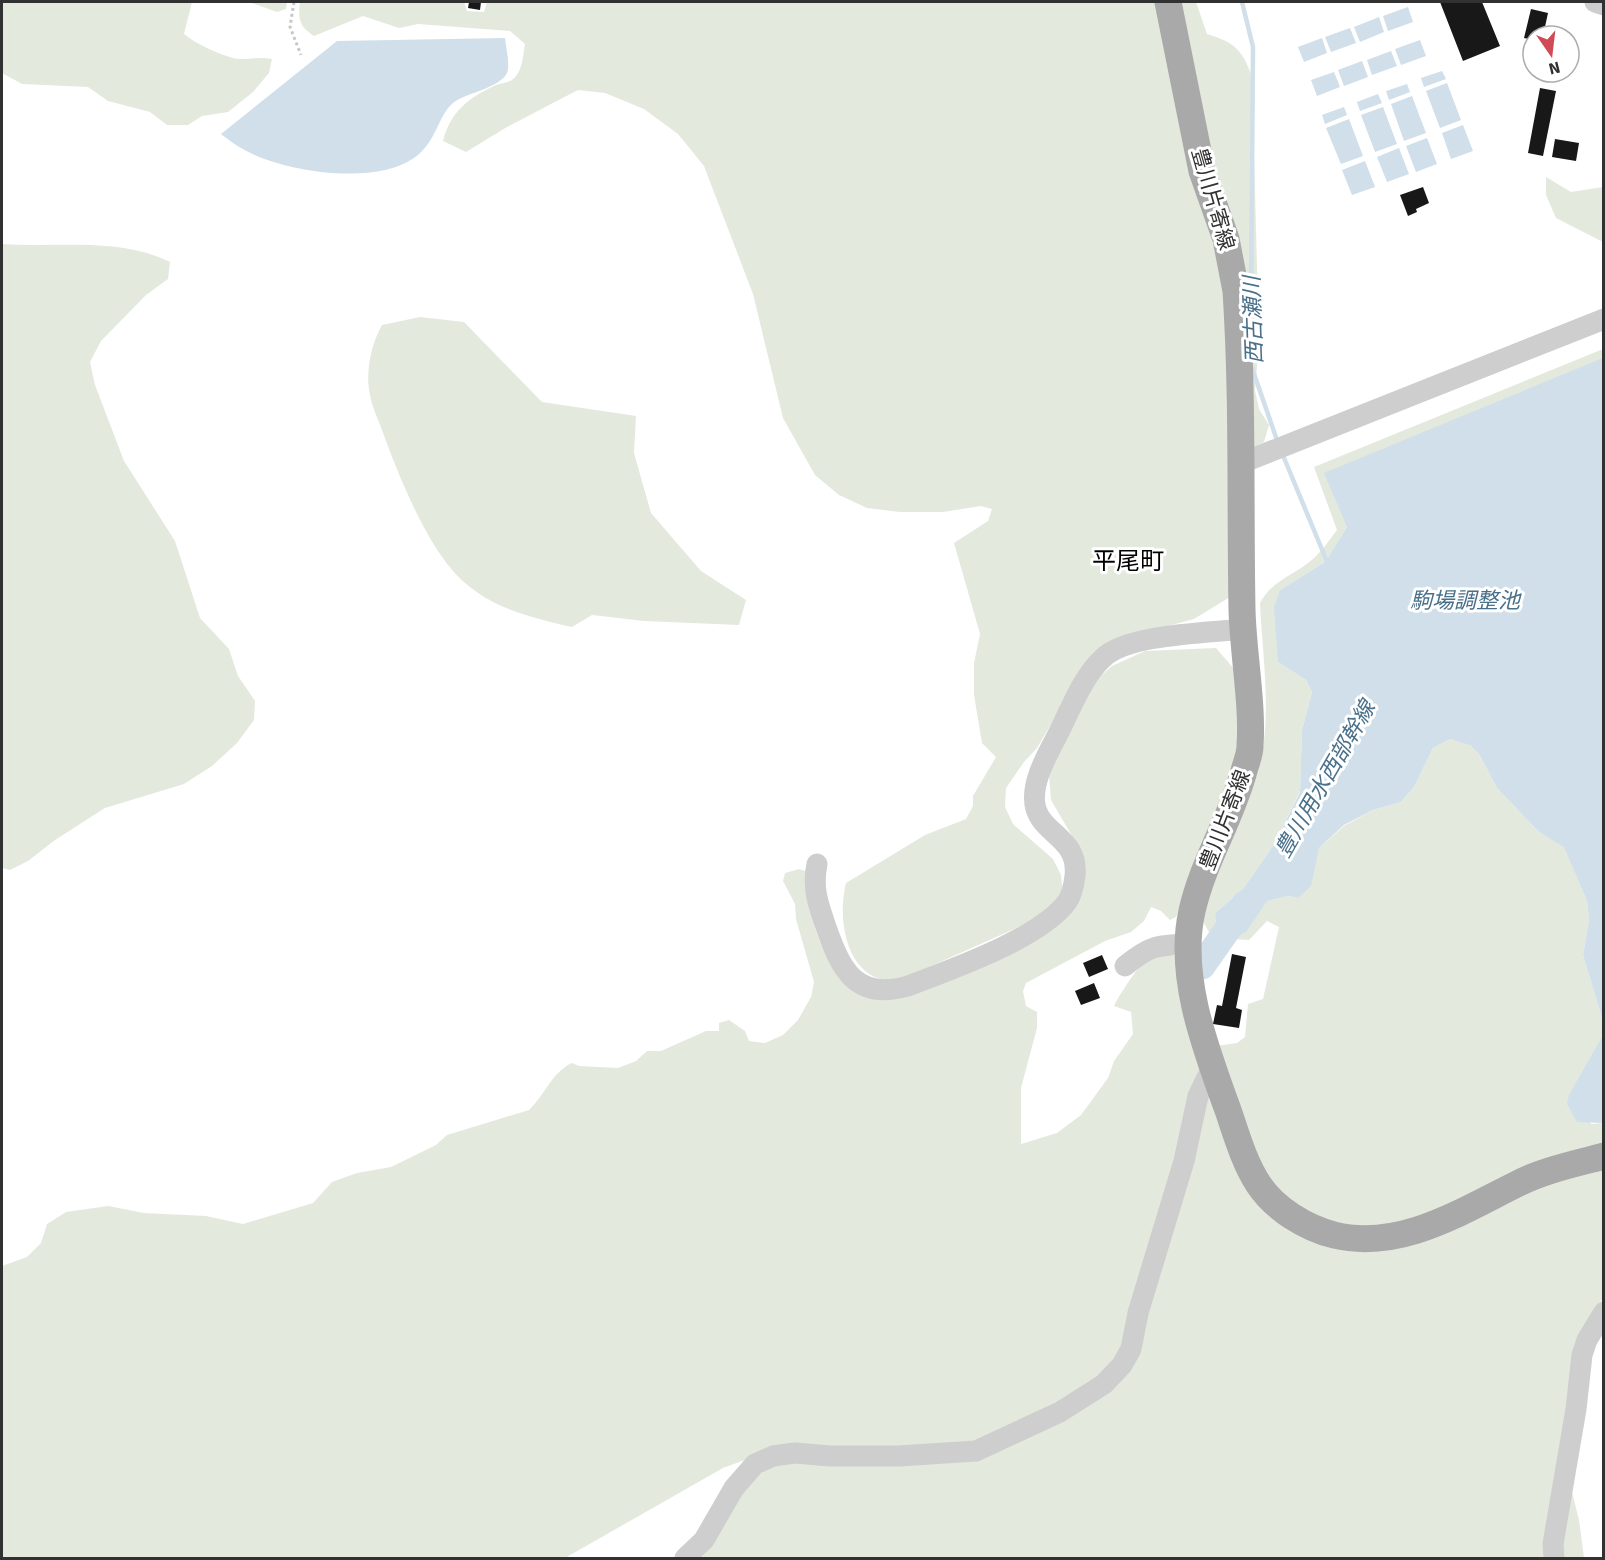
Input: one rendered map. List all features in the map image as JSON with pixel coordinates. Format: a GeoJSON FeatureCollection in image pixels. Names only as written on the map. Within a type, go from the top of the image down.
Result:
{"type":"FeatureCollection","features":[{"type":"Feature","properties":{"kind":"main road","name":"豊川片寄線"},"geometry":{"type":"LineString","coordinates":[[1168,2],[1202,171],[1226,239],[1236,291],[1243,629],[1251,748],[1235,804],[1209,861],[1192,911],[1188,944],[1192,988],[1212,1067],[1244,1156],[1259,1186],[1289,1214],[1313,1228],[1334,1235],[1363,1239],[1414,1232],[1495,1197],[1518,1183],[1604,1155]]}},
{"type":"Feature","properties":{"kind":"street"},"geometry":{"type":"LineString","coordinates":[[1595,2],[1604,5]]}},
{"type":"Feature","properties":{"kind":"street"},"geometry":{"type":"LineString","coordinates":[[1239,464],[1604,319]]}},
{"type":"Feature","properties":{"kind":"street"},"geometry":{"type":"LineString","coordinates":[[816,864],[814,893],[836,955],[855,982],[867,988],[895,990],[908,986],[1013,941],[1047,921],[1068,901],[1074,885],[1076,869],[1071,851],[1061,837],[1042,820],[1036,809],[1035,798],[1049,751],[1091,671],[1103,657],[1119,647],[1137,641],[1243,629]]}},
{"type":"Feature","properties":{"kind":"street"},"geometry":{"type":"LineString","coordinates":[[1125,966],[1145,950],[1156,945],[1188,944]]}},
{"type":"Feature","properties":{"kind":"street"},"geometry":{"type":"LineString","coordinates":[[685,1558],[704,1540],[734,1488],[755,1464],[773,1456],[795,1453],[830,1456],[899,1456],[976,1451],[1060,1412],[1104,1384],[1122,1365],[1131,1350],[1138,1313],[1184,1161],[1198,1096],[1212,1067]]}},
{"type":"Feature","properties":{"kind":"street"},"geometry":{"type":"LineString","coordinates":[[1554,1558],[1553,1544],[1576,1409],[1582,1355],[1587,1340],[1604,1312]]}},
{"type":"Feature","properties":{"kind":"path"},"geometry":{"type":"LineString","coordinates":[[294,2],[290,27],[301,55]]}},
{"type":"Feature","properties":{"kind":"shaded area"},"geometry":{"type":"Polygon","coordinates":[[[2,2],[192,2],[184,34],[207,48],[233,58],[272,59],[269,73],[253,92],[228,112],[202,116],[188,125],[167,125],[150,112],[108,101],[88,87],[22,84],[2,73],[2,2]]]}},
{"type":"Feature","properties":{"kind":"shaded area"},"geometry":{"type":"Polygon","coordinates":[[[249,2],[287,2],[286,9],[277,12],[249,2]]]}},
{"type":"Feature","properties":{"kind":"shaded area"},"geometry":{"type":"Polygon","coordinates":[[[300,2],[464,2],[467,11],[484,12],[487,2],[1156,2],[1227,293],[1235,594],[1194,619],[1149,631],[1084,668],[1037,748],[1006,788],[1005,807],[1013,824],[1053,859],[1061,875],[1063,895],[1034,920],[900,980],[882,979],[868,973],[857,963],[845,933],[843,916],[846,883],[925,835],[966,819],[973,806],[973,796],[996,757],[982,743],[974,695],[974,663],[980,634],[954,543],[988,521],[992,509],[981,506],[943,512],[900,512],[867,508],[839,495],[815,475],[783,418],[753,294],[704,166],[678,134],[644,109],[605,93],[578,90],[507,127],[466,152],[443,141],[451,121],[462,107],[477,95],[516,76],[522,63],[525,44],[510,31],[418,24],[399,28],[363,16],[314,36],[305,29],[301,22],[300,2]]]}},
{"type":"Feature","properties":{"kind":"shaded area"},"geometry":{"type":"Polygon","coordinates":[[[1177,2],[1196,2],[1207,34],[1224,40],[1236,48],[1245,60],[1252,77],[1259,342],[1255,390],[1259,409],[1269,425],[1264,442],[1249,450],[1210,162],[1177,2]]]}},
{"type":"Feature","properties":{"kind":"shaded area"},"geometry":{"type":"Polygon","coordinates":[[[1546,177],[1571,192],[1603,187],[1603,242],[1556,218],[1546,195],[1546,177]]]}},
{"type":"Feature","properties":{"kind":"shaded area"},"geometry":{"type":"Polygon","coordinates":[[[2,244],[109,246],[150,254],[170,262],[168,279],[146,295],[101,341],[90,362],[95,385],[124,461],[175,541],[200,618],[229,649],[238,676],[255,701],[254,720],[237,743],[212,766],[184,784],[105,808],[55,840],[28,861],[10,870],[2,868],[2,244]]]}},
{"type":"Feature","properties":{"kind":"shaded area"},"geometry":{"type":"Polygon","coordinates":[[[420,317],[464,322],[542,402],[636,416],[634,453],[651,513],[701,571],[746,600],[739,625],[644,621],[592,615],[572,627],[501,606],[464,582],[438,551],[426,532],[396,468],[370,395],[368,377],[370,359],[382,325],[420,317]]]}},
{"type":"Feature","properties":{"kind":"shaded area"},"geometry":{"type":"Polygon","coordinates":[[[1603,349],[1603,358],[1347,527],[1325,562],[1280,590],[1278,662],[1306,680],[1312,692],[1302,730],[1300,791],[1273,846],[1243,889],[1215,913],[1247,931],[1266,901],[1289,896],[1298,898],[1319,848],[1344,826],[1373,810],[1401,802],[1414,787],[1433,748],[1450,739],[1469,744],[1479,754],[1497,788],[1539,832],[1564,846],[1587,901],[1589,920],[1583,955],[1603,1021],[1603,1035],[1584,1072],[1591,1124],[1603,1123],[1603,1147],[1493,1184],[1395,1228],[1324,1224],[1268,1184],[1216,1046],[1237,1043],[1245,1037],[1248,1004],[1263,999],[1279,927],[1267,921],[1249,940],[1212,938],[1197,910],[1242,815],[1262,754],[1266,698],[1260,603],[1277,583],[1313,559],[1337,530],[1314,467],[1603,349]]]}},
{"type":"Feature","properties":{"kind":"shaded area"},"geometry":{"type":"Polygon","coordinates":[[[1216,648],[1235,670],[1238,736],[1233,776],[1176,917],[1170,920],[1161,911],[1151,907],[1144,921],[1131,932],[1105,941],[1026,983],[1023,991],[1026,1006],[1037,1012],[1037,1028],[1021,1088],[1021,1144],[1057,1133],[1081,1115],[1108,1078],[1114,1061],[1133,1034],[1131,1012],[1114,1006],[1116,1002],[1141,965],[1167,951],[1176,957],[1201,1065],[1193,1084],[1130,1333],[1099,1383],[985,1443],[761,1454],[723,1468],[565,1558],[2,1558],[2,1266],[27,1257],[41,1243],[47,1224],[66,1212],[108,1206],[144,1213],[206,1216],[243,1224],[313,1203],[332,1182],[357,1173],[391,1167],[436,1145],[447,1135],[529,1110],[559,1072],[572,1063],[579,1066],[618,1068],[636,1061],[647,1051],[661,1051],[706,1031],[719,1031],[719,1023],[729,1020],[745,1031],[749,1041],[765,1043],[783,1035],[798,1020],[811,997],[814,982],[796,919],[795,904],[783,881],[785,873],[799,869],[808,872],[811,908],[819,940],[835,967],[862,992],[1055,925],[1079,848],[1051,800],[1049,775],[1055,755],[1096,680],[1112,666],[1145,651],[1216,648]]]}},
{"type":"Feature","properties":{"kind":"shaded area"},"geometry":{"type":"Polygon","coordinates":[[[1207,1096],[1215,1096],[1235,1159],[1330,1242],[1603,1160],[1603,1298],[1586,1322],[1561,1448],[1579,1520],[1584,1558],[701,1558],[712,1544],[742,1492],[764,1470],[781,1461],[949,1461],[1118,1378],[1207,1096]]]}},
{"type":"Feature","properties":{"kind":"water"},"geometry":{"type":"Polygon","coordinates":[[[1408,7],[1413,22],[1388,31],[1383,16],[1408,7]]]}},
{"type":"Feature","properties":{"kind":"water"},"geometry":{"type":"Polygon","coordinates":[[[1379,17],[1384,32],[1360,42],[1354,27],[1379,17]]]}},
{"type":"Feature","properties":{"kind":"water"},"geometry":{"type":"Polygon","coordinates":[[[1350,28],[1356,43],[1331,52],[1325,37],[1350,28]]]}},
{"type":"Feature","properties":{"kind":"water"},"geometry":{"type":"Polygon","coordinates":[[[505,38],[508,58],[506,75],[493,85],[453,103],[422,152],[397,167],[353,174],[304,169],[260,157],[221,134],[337,41],[505,38]]]}},
{"type":"Feature","properties":{"kind":"water"},"geometry":{"type":"Polygon","coordinates":[[[1322,38],[1327,53],[1304,62],[1298,47],[1322,38]]]}},
{"type":"Feature","properties":{"kind":"water"},"geometry":{"type":"Polygon","coordinates":[[[1420,40],[1426,56],[1401,65],[1395,49],[1420,40]]]}},
{"type":"Feature","properties":{"kind":"water"},"geometry":{"type":"Polygon","coordinates":[[[1391,51],[1397,66],[1372,75],[1367,60],[1391,51]]]}},
{"type":"Feature","properties":{"kind":"water"},"geometry":{"type":"Polygon","coordinates":[[[1362,61],[1368,77],[1344,86],[1338,70],[1362,61]]]}},
{"type":"Feature","properties":{"kind":"water"},"geometry":{"type":"Polygon","coordinates":[[[1442,71],[1446,79],[1424,87],[1421,78],[1442,71]]]}},
{"type":"Feature","properties":{"kind":"water"},"geometry":{"type":"Polygon","coordinates":[[[1334,72],[1340,87],[1317,96],[1311,80],[1334,72]]]}},
{"type":"Feature","properties":{"kind":"water"},"geometry":{"type":"Polygon","coordinates":[[[1447,83],[1461,120],[1440,128],[1426,91],[1447,83]]]}},
{"type":"Feature","properties":{"kind":"water"},"geometry":{"type":"Polygon","coordinates":[[[1407,84],[1410,92],[1389,100],[1386,91],[1407,84]]]}},
{"type":"Feature","properties":{"kind":"water"},"geometry":{"type":"Polygon","coordinates":[[[1378,94],[1382,103],[1360,111],[1357,102],[1378,94]]]}},
{"type":"Feature","properties":{"kind":"water"},"geometry":{"type":"Polygon","coordinates":[[[1412,96],[1426,133],[1404,141],[1391,104],[1412,96]]]}},
{"type":"Feature","properties":{"kind":"water"},"geometry":{"type":"Polygon","coordinates":[[[1344,107],[1347,115],[1325,124],[1322,115],[1344,107]]]}},
{"type":"Feature","properties":{"kind":"water"},"geometry":{"type":"Polygon","coordinates":[[[1383,107],[1397,144],[1375,152],[1361,115],[1383,107]]]}},
{"type":"Feature","properties":{"kind":"water"},"geometry":{"type":"Polygon","coordinates":[[[1349,119],[1363,156],[1341,164],[1326,128],[1349,119]]]}},
{"type":"Feature","properties":{"kind":"water"},"geometry":{"type":"Polygon","coordinates":[[[1463,125],[1473,151],[1451,159],[1442,133],[1463,125]]]}},
{"type":"Feature","properties":{"kind":"water"},"geometry":{"type":"Polygon","coordinates":[[[1427,138],[1437,164],[1416,172],[1406,146],[1427,138]]]}},
{"type":"Feature","properties":{"kind":"water"},"geometry":{"type":"Polygon","coordinates":[[[1399,148],[1409,174],[1387,182],[1377,157],[1399,148]]]}},
{"type":"Feature","properties":{"kind":"water"},"geometry":{"type":"Polygon","coordinates":[[[1365,161],[1375,187],[1352,195],[1342,170],[1365,161]]]}},
{"type":"Feature","properties":{"kind":"water","name":"駒場調整池"},"geometry":{"type":"Polygon","coordinates":[[[1603,358],[1603,1021],[1583,955],[1589,920],[1587,901],[1564,847],[1539,832],[1497,788],[1479,754],[1470,745],[1450,739],[1433,748],[1414,787],[1401,802],[1373,810],[1344,825],[1319,848],[1311,886],[1298,898],[1289,896],[1267,901],[1247,931],[1238,936],[1226,934],[1217,926],[1215,913],[1243,889],[1273,846],[1300,792],[1302,730],[1312,692],[1306,680],[1278,662],[1274,607],[1280,590],[1325,562],[1347,527],[1324,473],[1603,358]]]}},
{"type":"Feature","properties":{"kind":"water"},"geometry":{"type":"Polygon","coordinates":[[[1215,940],[1224,940],[1224,950],[1207,971],[1198,962],[1215,940]]]}},
{"type":"Feature","properties":{"kind":"water"},"geometry":{"type":"Polygon","coordinates":[[[1603,1035],[1603,1123],[1577,1122],[1567,1104],[1569,1095],[1603,1035]]]}},
{"type":"Feature","properties":{"kind":"building"},"geometry":{"type":"Polygon","coordinates":[[[469,2],[481,2],[480,10],[468,8],[469,2]]]}},
{"type":"Feature","properties":{"kind":"building"},"geometry":{"type":"Polygon","coordinates":[[[1440,2],[1482,2],[1500,46],[1463,61],[1440,2]]]}},
{"type":"Feature","properties":{"kind":"building"},"geometry":{"type":"Polygon","coordinates":[[[1531,9],[1548,13],[1546,24],[1527,24],[1531,9]]]}},
{"type":"Feature","properties":{"kind":"building"},"geometry":{"type":"Polygon","coordinates":[[[1540,88],[1556,91],[1543,156],[1528,153],[1540,88]]]}},
{"type":"Feature","properties":{"kind":"building"},"geometry":{"type":"Polygon","coordinates":[[[1555,139],[1579,143],[1576,161],[1552,157],[1555,139]]]}},
{"type":"Feature","properties":{"kind":"building"},"geometry":{"type":"Polygon","coordinates":[[[1423,187],[1429,203],[1408,216],[1400,195],[1423,187]]]}},
{"type":"Feature","properties":{"kind":"building"},"geometry":{"type":"Polygon","coordinates":[[[1232,954],[1246,957],[1236,1008],[1242,1010],[1239,1028],[1213,1024],[1217,1005],[1222,1006],[1232,954]]]}},
{"type":"Feature","properties":{"kind":"building"},"geometry":{"type":"Polygon","coordinates":[[[1102,955],[1108,969],[1089,977],[1083,963],[1102,955]]]}},
{"type":"Feature","properties":{"kind":"building"},"geometry":{"type":"Polygon","coordinates":[[[1094,983],[1100,998],[1081,1005],[1075,991],[1094,983]]]}},
{"type":"Feature","properties":{"kind":"waterway","name":"西古瀬川"},"geometry":{"type":"LineString","coordinates":[[1242,2],[1253,47],[1251,315]]}},
{"type":"Feature","properties":{"kind":"waterway","name":"西古瀬川"},"geometry":{"type":"LineString","coordinates":[[1252,368],[1278,443]]}},
{"type":"Feature","properties":{"kind":"waterway","name":"西古瀬川"},"geometry":{"type":"LineString","coordinates":[[1282,453],[1328,564]]}},
{"type":"Feature","properties":{"kind":"waterway","name":"豊川用水西部幹線"},"geometry":{"type":"LineString","coordinates":[[1202,966],[1246,903]]}},
{"type":"Feature","properties":{"kind":"district","name":"平尾町"},"geometry":{"type":"Point","coordinates":[1128,561]}}]}
